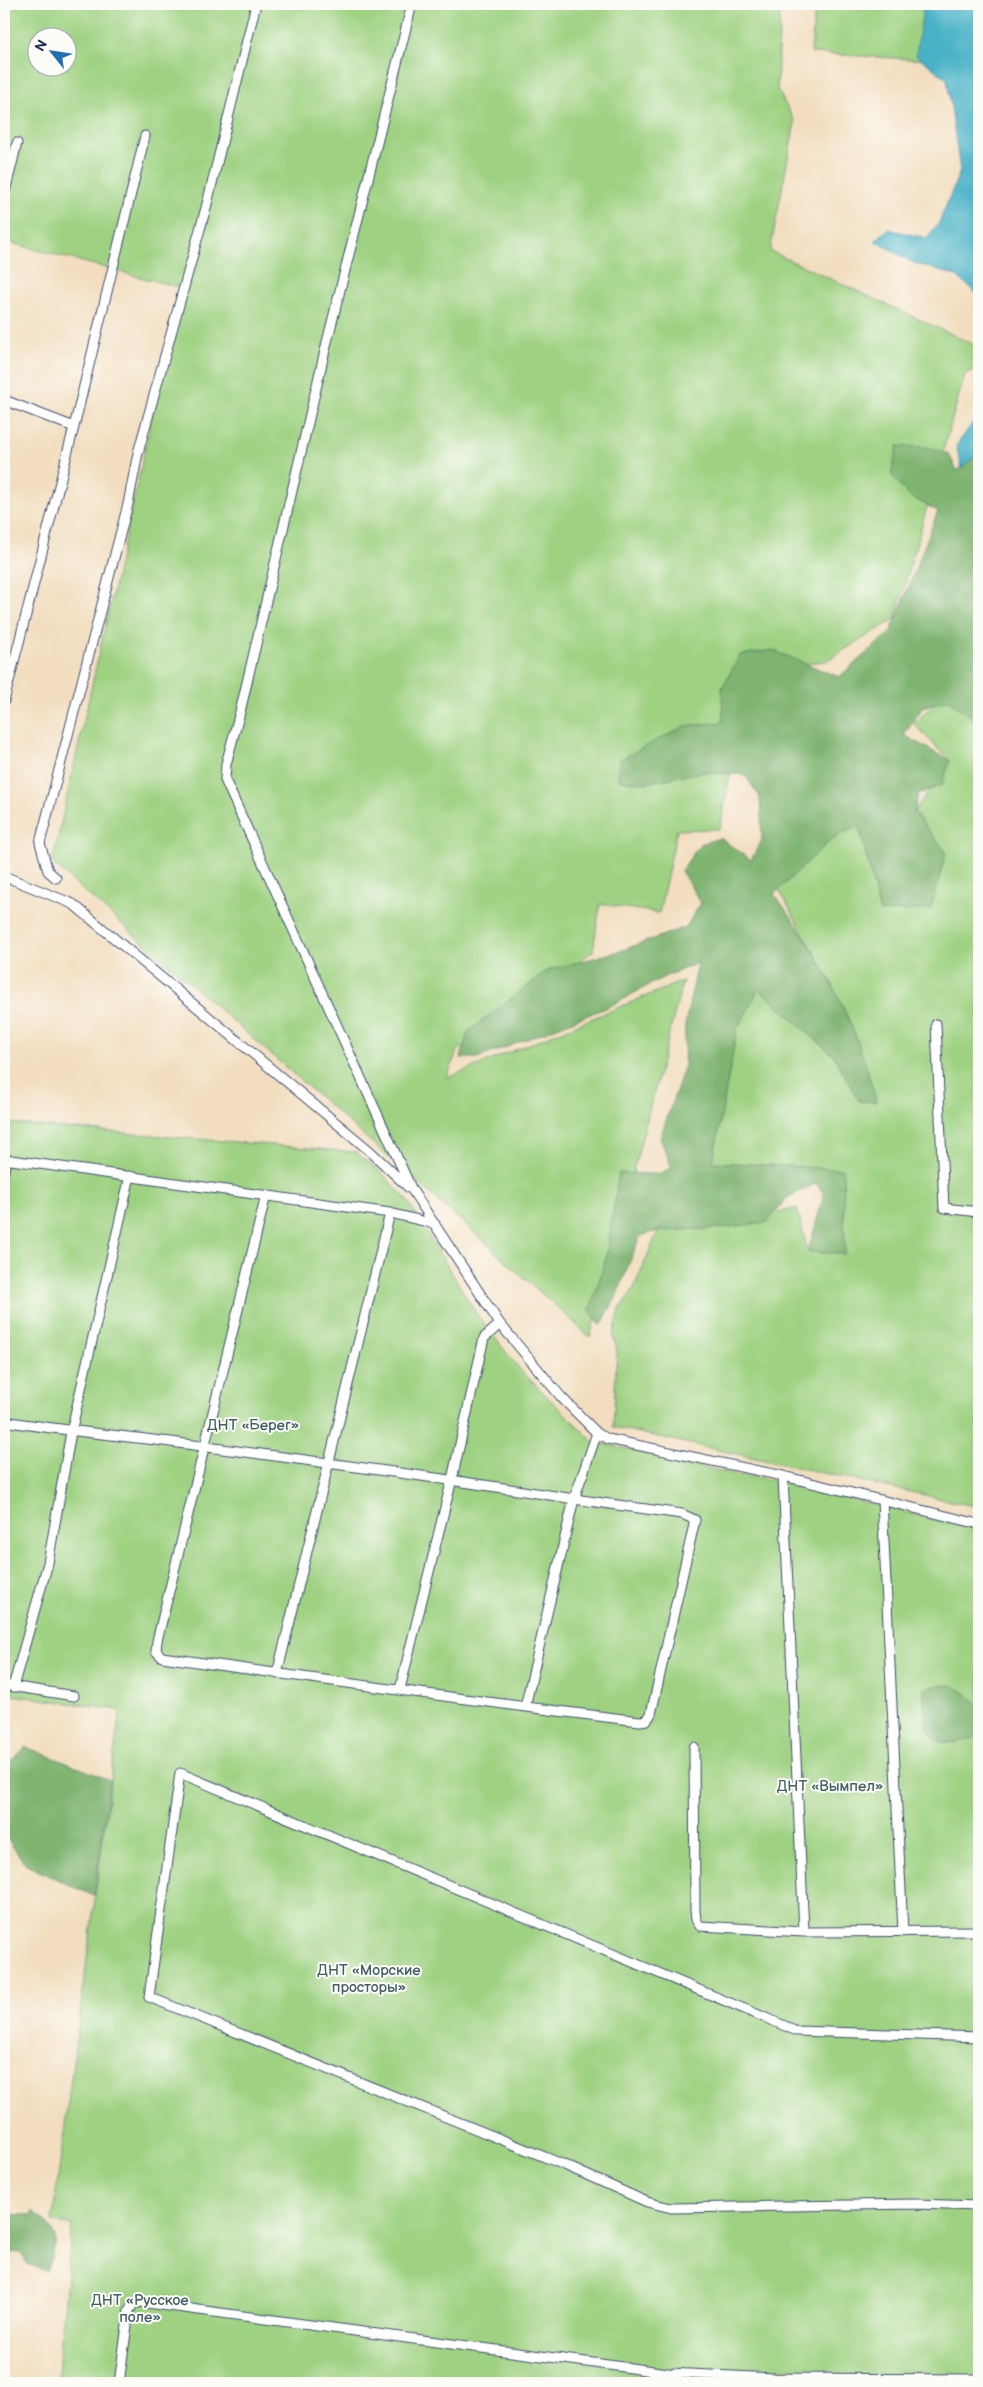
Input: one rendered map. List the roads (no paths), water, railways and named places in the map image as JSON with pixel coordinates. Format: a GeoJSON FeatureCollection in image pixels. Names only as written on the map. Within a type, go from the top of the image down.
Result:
{"type":"FeatureCollection","features":[{"type":"Feature","properties":{"kind":"street"},"geometry":{"type":"LineString","coordinates":[[56,878],[48,871],[40,843],[128,504],[138,453],[207,204],[256,4]]}},
{"type":"Feature","properties":{"kind":"street"},"geometry":{"type":"LineString","coordinates":[[412,4],[325,351],[226,764],[224,780],[412,1190],[500,1324],[562,1398],[597,1433],[608,1439],[783,1476],[979,1524]]}},
{"type":"Feature","properties":{"kind":"street"},"geometry":{"type":"LineString","coordinates":[[4,701],[145,136]]}},
{"type":"Feature","properties":{"kind":"street"},"geometry":{"type":"LineString","coordinates":[[4,196],[16,143]]}},
{"type":"Feature","properties":{"kind":"street"},"geometry":{"type":"LineString","coordinates":[[4,400],[74,426]]}},
{"type":"Feature","properties":{"kind":"street"},"geometry":{"type":"LineString","coordinates":[[4,876],[73,904],[370,1151],[412,1190]]}},
{"type":"Feature","properties":{"kind":"street"},"geometry":{"type":"LineString","coordinates":[[936,1024],[944,1208],[979,1212]]}},
{"type":"Feature","properties":{"kind":"street"},"geometry":{"type":"LineString","coordinates":[[4,1171],[5,1160],[390,1213],[435,1224]]}},
{"type":"Feature","properties":{"kind":"street"},"geometry":{"type":"LineString","coordinates":[[74,1696],[8,1686],[48,1563],[71,1432],[130,1176]]}},
{"type":"Feature","properties":{"kind":"street"},"geometry":{"type":"LineString","coordinates":[[4,1421],[71,1432],[205,1446],[329,1465],[452,1479],[682,1514],[695,1520],[651,1714],[647,1720],[640,1721],[526,1707],[277,1674],[162,1657],[156,1652],[157,1641],[205,1446],[266,1195]]}},
{"type":"Feature","properties":{"kind":"street"},"geometry":{"type":"LineString","coordinates":[[277,1674],[390,1213]]}},
{"type":"Feature","properties":{"kind":"street"},"geometry":{"type":"LineString","coordinates":[[400,1689],[452,1479],[484,1338],[500,1324]]}},
{"type":"Feature","properties":{"kind":"street"},"geometry":{"type":"LineString","coordinates":[[526,1707],[574,1499],[597,1433]]}},
{"type":"Feature","properties":{"kind":"street"},"geometry":{"type":"LineString","coordinates":[[783,1476],[804,1932]]}},
{"type":"Feature","properties":{"kind":"street"},"geometry":{"type":"LineString","coordinates":[[882,1500],[904,1932]]}},
{"type":"Feature","properties":{"kind":"street"},"geometry":{"type":"LineString","coordinates":[[694,1747],[696,1920],[700,1926],[707,1928],[804,1932],[979,1931]]}},
{"type":"Feature","properties":{"kind":"street"},"geometry":{"type":"LineString","coordinates":[[979,2037],[797,2031],[180,1773],[149,1996],[655,2204],[671,2208],[915,2204],[979,2206]]}},
{"type":"Feature","properties":{"kind":"street"},"geometry":{"type":"LineString","coordinates":[[119,2383],[129,2311],[133,2304],[139,2302],[668,2373],[774,2378],[979,2378]]}},
{"type":"Feature","properties":{"kind":"water"},"geometry":{"type":"Polygon","coordinates":[[[924,4],[979,4],[979,296],[957,276],[914,263],[875,241],[888,229],[926,238],[939,223],[960,171],[947,79],[916,55],[924,4]]]}},
{"type":"Feature","properties":{"kind":"water"},"geometry":{"type":"Polygon","coordinates":[[[979,414],[979,453],[962,468],[956,446],[979,414]]]}},
{"type":"Feature","properties":{"kind":"park label","name":"ДНТ «Берег»"},"geometry":{"type":"Point","coordinates":[253,1425]}},
{"type":"Feature","properties":{"kind":"park label","name":"ДНТ «Вымпел»"},"geometry":{"type":"Point","coordinates":[830,1786]}},
{"type":"Feature","properties":{"kind":"park label","name":"ДНТ «Морские просторы»"},"geometry":{"type":"Point","coordinates":[369,1978]}},
{"type":"Feature","properties":{"kind":"park label","name":"ДНТ «Русское поле»"},"geometry":{"type":"Point","coordinates":[140,2308]}}]}
